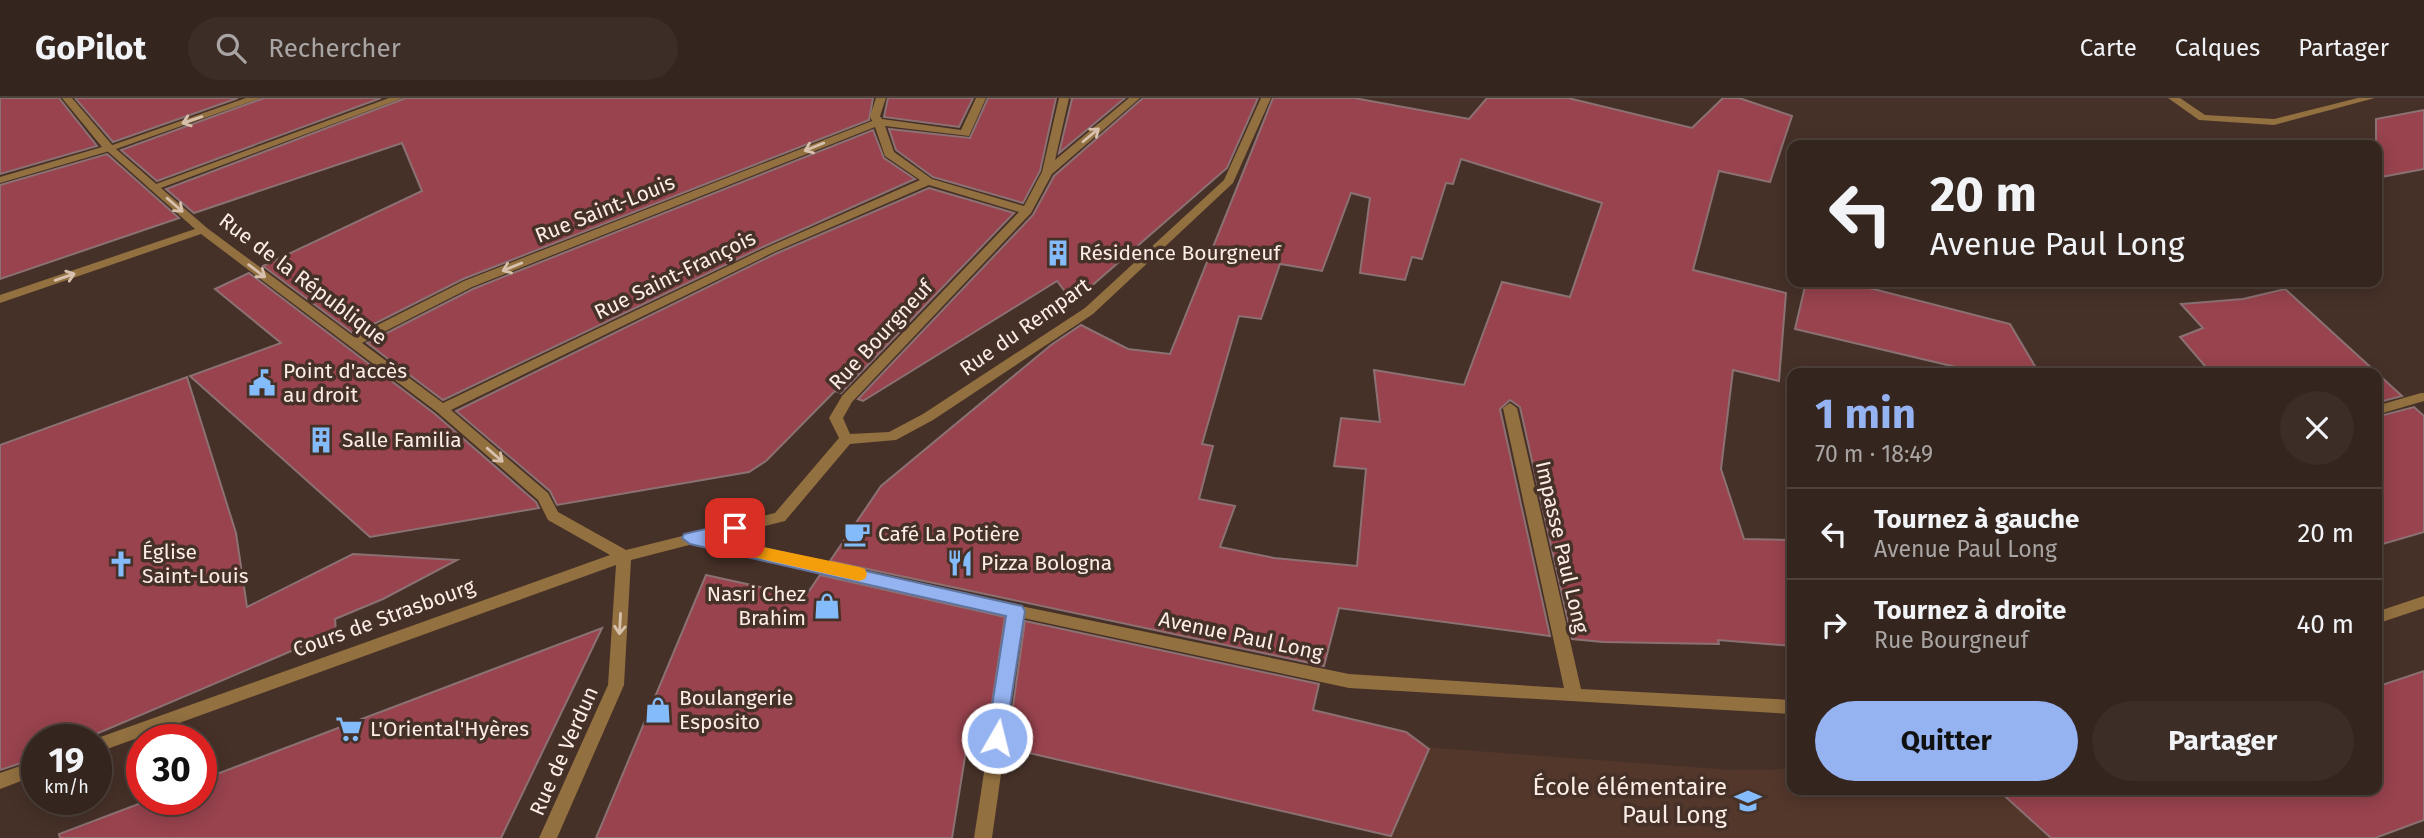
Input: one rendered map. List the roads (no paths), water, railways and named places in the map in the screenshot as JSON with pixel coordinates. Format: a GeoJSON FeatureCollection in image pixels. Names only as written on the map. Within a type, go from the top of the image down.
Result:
{"type":"FeatureCollection","features":[{"type":"Feature","properties":{"kind":"street","name":"Rue de la République"},"geometry":{"type":"LineString","coordinates":[[67,98],[109,148],[203,230],[442,409],[542,498],[553,516],[624,556]]}},
{"type":"Feature","properties":{"kind":"street"},"geometry":{"type":"LineString","coordinates":[[0,180],[109,148],[256,98]]}},
{"type":"Feature","properties":{"kind":"street"},"geometry":{"type":"LineString","coordinates":[[154,187],[398,98]]}},
{"type":"Feature","properties":{"kind":"street"},"geometry":{"type":"LineString","coordinates":[[881,98],[875,116],[889,154],[928,181],[1027,211]]}},
{"type":"Feature","properties":{"kind":"street"},"geometry":{"type":"LineString","coordinates":[[878,122],[965,134],[981,98]]}},
{"type":"Feature","properties":{"kind":"street","name":"Rue Bourgneuf"},"geometry":{"type":"LineString","coordinates":[[846,439],[836,418],[847,399],[1027,211],[1047,172],[1064,98]]}},
{"type":"Feature","properties":{"kind":"street"},"geometry":{"type":"LineString","coordinates":[[1047,172],[1135,98]]}},
{"type":"Feature","properties":{"kind":"street","name":"Rue du Rempart"},"geometry":{"type":"LineString","coordinates":[[846,439],[891,437],[928,416],[1089,311],[1228,181],[1266,98]]}},
{"type":"Feature","properties":{"kind":"street"},"geometry":{"type":"LineString","coordinates":[[2173,98],[2203,118],[2274,122],[2370,98]]}},
{"type":"Feature","properties":{"kind":"street","name":"Rue Saint-Louis"},"geometry":{"type":"LineString","coordinates":[[351,343],[468,284],[878,122]]}},
{"type":"Feature","properties":{"kind":"street","name":"Rue Saint-François"},"geometry":{"type":"LineString","coordinates":[[442,409],[770,250],[928,181]]}},
{"type":"Feature","properties":{"kind":"street"},"geometry":{"type":"LineString","coordinates":[[0,299],[203,230]]}},
{"type":"Feature","properties":{"kind":"street"},"geometry":{"type":"LineString","coordinates":[[2382,409],[2421,397]]}},
{"type":"Feature","properties":{"kind":"street","name":"Impasse Paul Long"},"geometry":{"type":"LineString","coordinates":[[1510,408],[1574,695]]}},
{"type":"Feature","properties":{"kind":"street"},"geometry":{"type":"LineString","coordinates":[[690,538],[779,517],[846,439]]}},
{"type":"Feature","properties":{"kind":"street","name":"Avenue Paul Long"},"geometry":{"type":"LineString","coordinates":[[690,538],[1016,611],[1349,681],[1787,707]]}},
{"type":"Feature","properties":{"kind":"street","name":"Cours de Strasbourg"},"geometry":{"type":"LineString","coordinates":[[112,740],[624,556],[690,538]]}},
{"type":"Feature","properties":{"kind":"street","name":"Rue de Verdun"},"geometry":{"type":"LineString","coordinates":[[548,838],[616,685],[624,556]]}},
{"type":"Feature","properties":{"kind":"street"},"geometry":{"type":"LineString","coordinates":[[2382,616],[2424,602]]}},
{"type":"Feature","properties":{"kind":"street"},"geometry":{"type":"LineString","coordinates":[[983,838],[1016,611]]}},
{"type":"Feature","properties":{"kind":"street"},"geometry":{"type":"LineString","coordinates":[[0,781],[21,773]]}},
{"type":"Feature","properties":{"kind":"place","name":"Résidence Bourgneuf"},"geometry":{"type":"Point","coordinates":[1058,253]}},
{"type":"Feature","properties":{"kind":"place","name":"Point d'accès au droit"},"geometry":{"type":"Point","coordinates":[262,383]}},
{"type":"Feature","properties":{"kind":"place","name":"Salle Familia"},"geometry":{"type":"Point","coordinates":[321,440]}},
{"type":"Feature","properties":{"kind":"place","name":"Café La Potière"},"geometry":{"type":"Point","coordinates":[857,534]}},
{"type":"Feature","properties":{"kind":"place","name":"Pizza Bologna"},"geometry":{"type":"Point","coordinates":[960,563]}},
{"type":"Feature","properties":{"kind":"place","name":"Église Saint-Louis"},"geometry":{"type":"Point","coordinates":[121,564]}},
{"type":"Feature","properties":{"kind":"place","name":"Nasri Chez Brahim"},"geometry":{"type":"Point","coordinates":[827,606]}},
{"type":"Feature","properties":{"kind":"place","name":"Boulangerie Esposito"},"geometry":{"type":"Point","coordinates":[658,710]}},
{"type":"Feature","properties":{"kind":"place","name":"L'Oriental'Hyères"},"geometry":{"type":"Point","coordinates":[349,729]}},
{"type":"Feature","properties":{"kind":"place","name":"École élémentaire Paul Long"},"geometry":{"type":"Point","coordinates":[1748,801]}}]}
